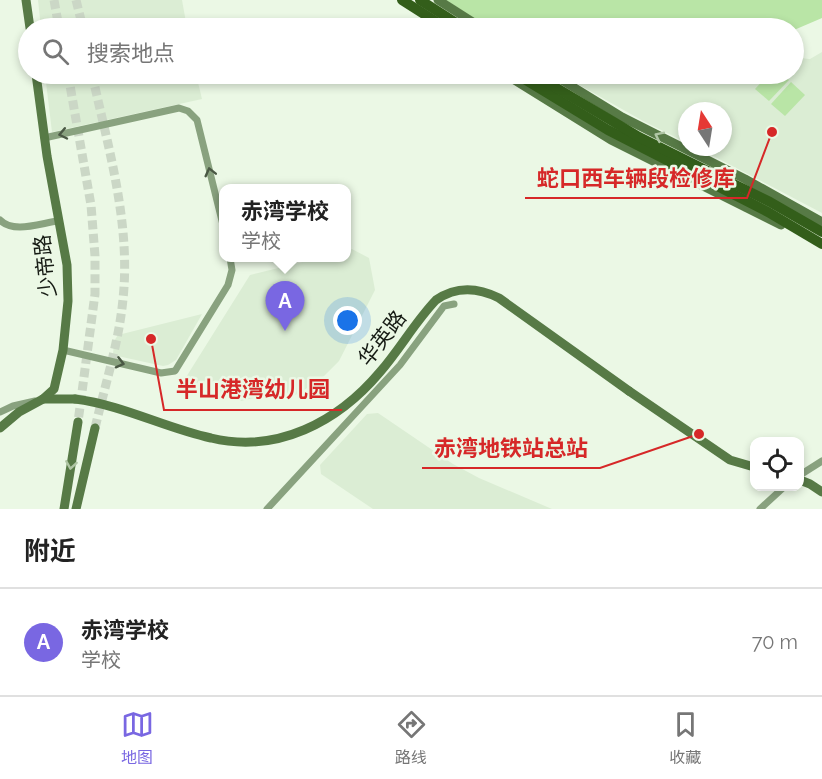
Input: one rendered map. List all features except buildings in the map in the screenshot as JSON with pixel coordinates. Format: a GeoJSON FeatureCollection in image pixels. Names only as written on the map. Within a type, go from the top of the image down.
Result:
{"type":"FeatureCollection","features":[{"type":"Feature","properties":{"kind":"main road"},"geometry":{"type":"LineString","coordinates":[[402,0],[430,18]]}},
{"type":"Feature","properties":{"kind":"main road"},"geometry":{"type":"LineString","coordinates":[[420,0],[448,18]]}},
{"type":"Feature","properties":{"kind":"main road"},"geometry":{"type":"LineString","coordinates":[[532,84],[617,136],[768,212],[822,244]]}},
{"type":"Feature","properties":{"kind":"main road"},"geometry":{"type":"LineString","coordinates":[[551,84],[639,137],[770,202],[822,232]]}},
{"type":"Feature","properties":{"kind":"street"},"geometry":{"type":"LineString","coordinates":[[26,0],[29,18]]}},
{"type":"Feature","properties":{"kind":"street"},"geometry":{"type":"LineString","coordinates":[[394,0],[422,18]]}},
{"type":"Feature","properties":{"kind":"street"},"geometry":{"type":"LineString","coordinates":[[438,0],[466,18]]}},
{"type":"Feature","properties":{"kind":"street","name":"少帝路"},"geometry":{"type":"LineString","coordinates":[[0,428],[19,412],[43,399],[54,389],[63,350],[69,290],[67,265],[44,138],[37,84]]}},
{"type":"Feature","properties":{"kind":"street"},"geometry":{"type":"LineString","coordinates":[[521,84],[611,140],[735,201],[822,250]]}},
{"type":"Feature","properties":{"kind":"street"},"geometry":{"type":"LineString","coordinates":[[568,84],[622,117],[745,179],[822,222]]}},
{"type":"Feature","properties":{"kind":"street"},"geometry":{"type":"LineString","coordinates":[[44,138],[179,108],[188,111],[197,120],[219,209]]}},
{"type":"Feature","properties":{"kind":"street"},"geometry":{"type":"LineString","coordinates":[[0,220],[4,224],[16,227],[58,220]]}},
{"type":"Feature","properties":{"kind":"street"},"geometry":{"type":"LineString","coordinates":[[63,350],[160,373],[175,371],[228,285],[232,270],[231,262]]}},
{"type":"Feature","properties":{"kind":"street","name":"华英路"},"geometry":{"type":"LineString","coordinates":[[0,412],[13,406],[43,399],[75,399],[120,408],[212,439],[256,442],[291,435],[320,423],[348,404],[380,372],[436,300],[444,294],[464,289],[480,290],[499,298],[729,459],[750,466]]}},
{"type":"Feature","properties":{"kind":"street"},"geometry":{"type":"LineString","coordinates":[[267,509],[400,365],[444,306],[454,304]]}},
{"type":"Feature","properties":{"kind":"street"},"geometry":{"type":"LineString","coordinates":[[64,509],[78,422]]}},
{"type":"Feature","properties":{"kind":"street"},"geometry":{"type":"LineString","coordinates":[[76,509],[95,428]]}},
{"type":"Feature","properties":{"kind":"street"},"geometry":{"type":"LineString","coordinates":[[804,472],[822,461]]}},
{"type":"Feature","properties":{"kind":"street"},"geometry":{"type":"LineString","coordinates":[[804,482],[822,492]]}},
{"type":"Feature","properties":{"kind":"street"},"geometry":{"type":"LineString","coordinates":[[760,509],[779,491]]}},
{"type":"Feature","properties":{"kind":"shaded area"},"geometry":{"type":"Polygon","coordinates":[[[38,0],[182,0],[185,18],[40,18],[38,0]]]}},
{"type":"Feature","properties":{"kind":"shaded area"},"geometry":{"type":"Polygon","coordinates":[[[822,52],[822,213],[713,156],[732,156],[732,102],[678,102],[678,138],[578,84],[804,84],[804,58],[810,59],[822,52]]]}},
{"type":"Feature","properties":{"kind":"shaded area"},"geometry":{"type":"Polygon","coordinates":[[[46,84],[198,84],[202,99],[52,132],[46,84]]]}},
{"type":"Feature","properties":{"kind":"shaded area"},"geometry":{"type":"Polygon","coordinates":[[[351,249],[369,258],[375,290],[339,361],[324,376],[300,393],[287,398],[285,391],[241,401],[201,392],[183,382],[250,275],[303,262],[351,262],[351,249]]]}},
{"type":"Feature","properties":{"kind":"shaded area"},"geometry":{"type":"Polygon","coordinates":[[[202,314],[176,360],[168,365],[163,366],[113,355],[114,341],[118,335],[202,314]]]}},
{"type":"Feature","properties":{"kind":"shaded area"},"geometry":{"type":"Polygon","coordinates":[[[378,413],[453,464],[479,478],[552,509],[373,509],[321,474],[320,465],[367,414],[378,413]]]}},
{"type":"Feature","properties":{"kind":"green space"},"geometry":{"type":"Polygon","coordinates":[[[446,0],[822,0],[822,18],[804,26],[804,18],[473,18],[446,0]]]}},
{"type":"Feature","properties":{"kind":"green space"},"geometry":{"type":"Polygon","coordinates":[[[760,84],[785,84],[769,101],[755,89],[760,84]]]}},
{"type":"Feature","properties":{"kind":"green space"},"geometry":{"type":"Polygon","coordinates":[[[789,84],[793,84],[805,95],[785,116],[771,104],[789,84]]]}},
{"type":"Feature","properties":{"kind":"tunnel"},"geometry":{"type":"LineString","coordinates":[[54,0],[57,18]]}},
{"type":"Feature","properties":{"kind":"tunnel"},"geometry":{"type":"LineString","coordinates":[[76,0],[80,18]]}},
{"type":"Feature","properties":{"kind":"tunnel"},"geometry":{"type":"LineString","coordinates":[[70,84],[91,205],[95,256],[95,294],[78,422]]}},
{"type":"Feature","properties":{"kind":"tunnel"},"geometry":{"type":"LineString","coordinates":[[94,84],[121,214],[125,271],[118,331],[95,428]]}},
{"type":"Feature","properties":{"kind":"place","name":"蛇口西车辆段检修库"},"geometry":{"type":"Point","coordinates":[772,132]}},
{"type":"Feature","properties":{"kind":"place","name":"赤湾学校"},"geometry":{"type":"Point","coordinates":[285,331]}},
{"type":"Feature","properties":{"kind":"place","name":"半山港湾幼儿园"},"geometry":{"type":"Point","coordinates":[151,339]}},
{"type":"Feature","properties":{"kind":"place","name":"赤湾地铁站总站"},"geometry":{"type":"Point","coordinates":[699,434]}}]}
